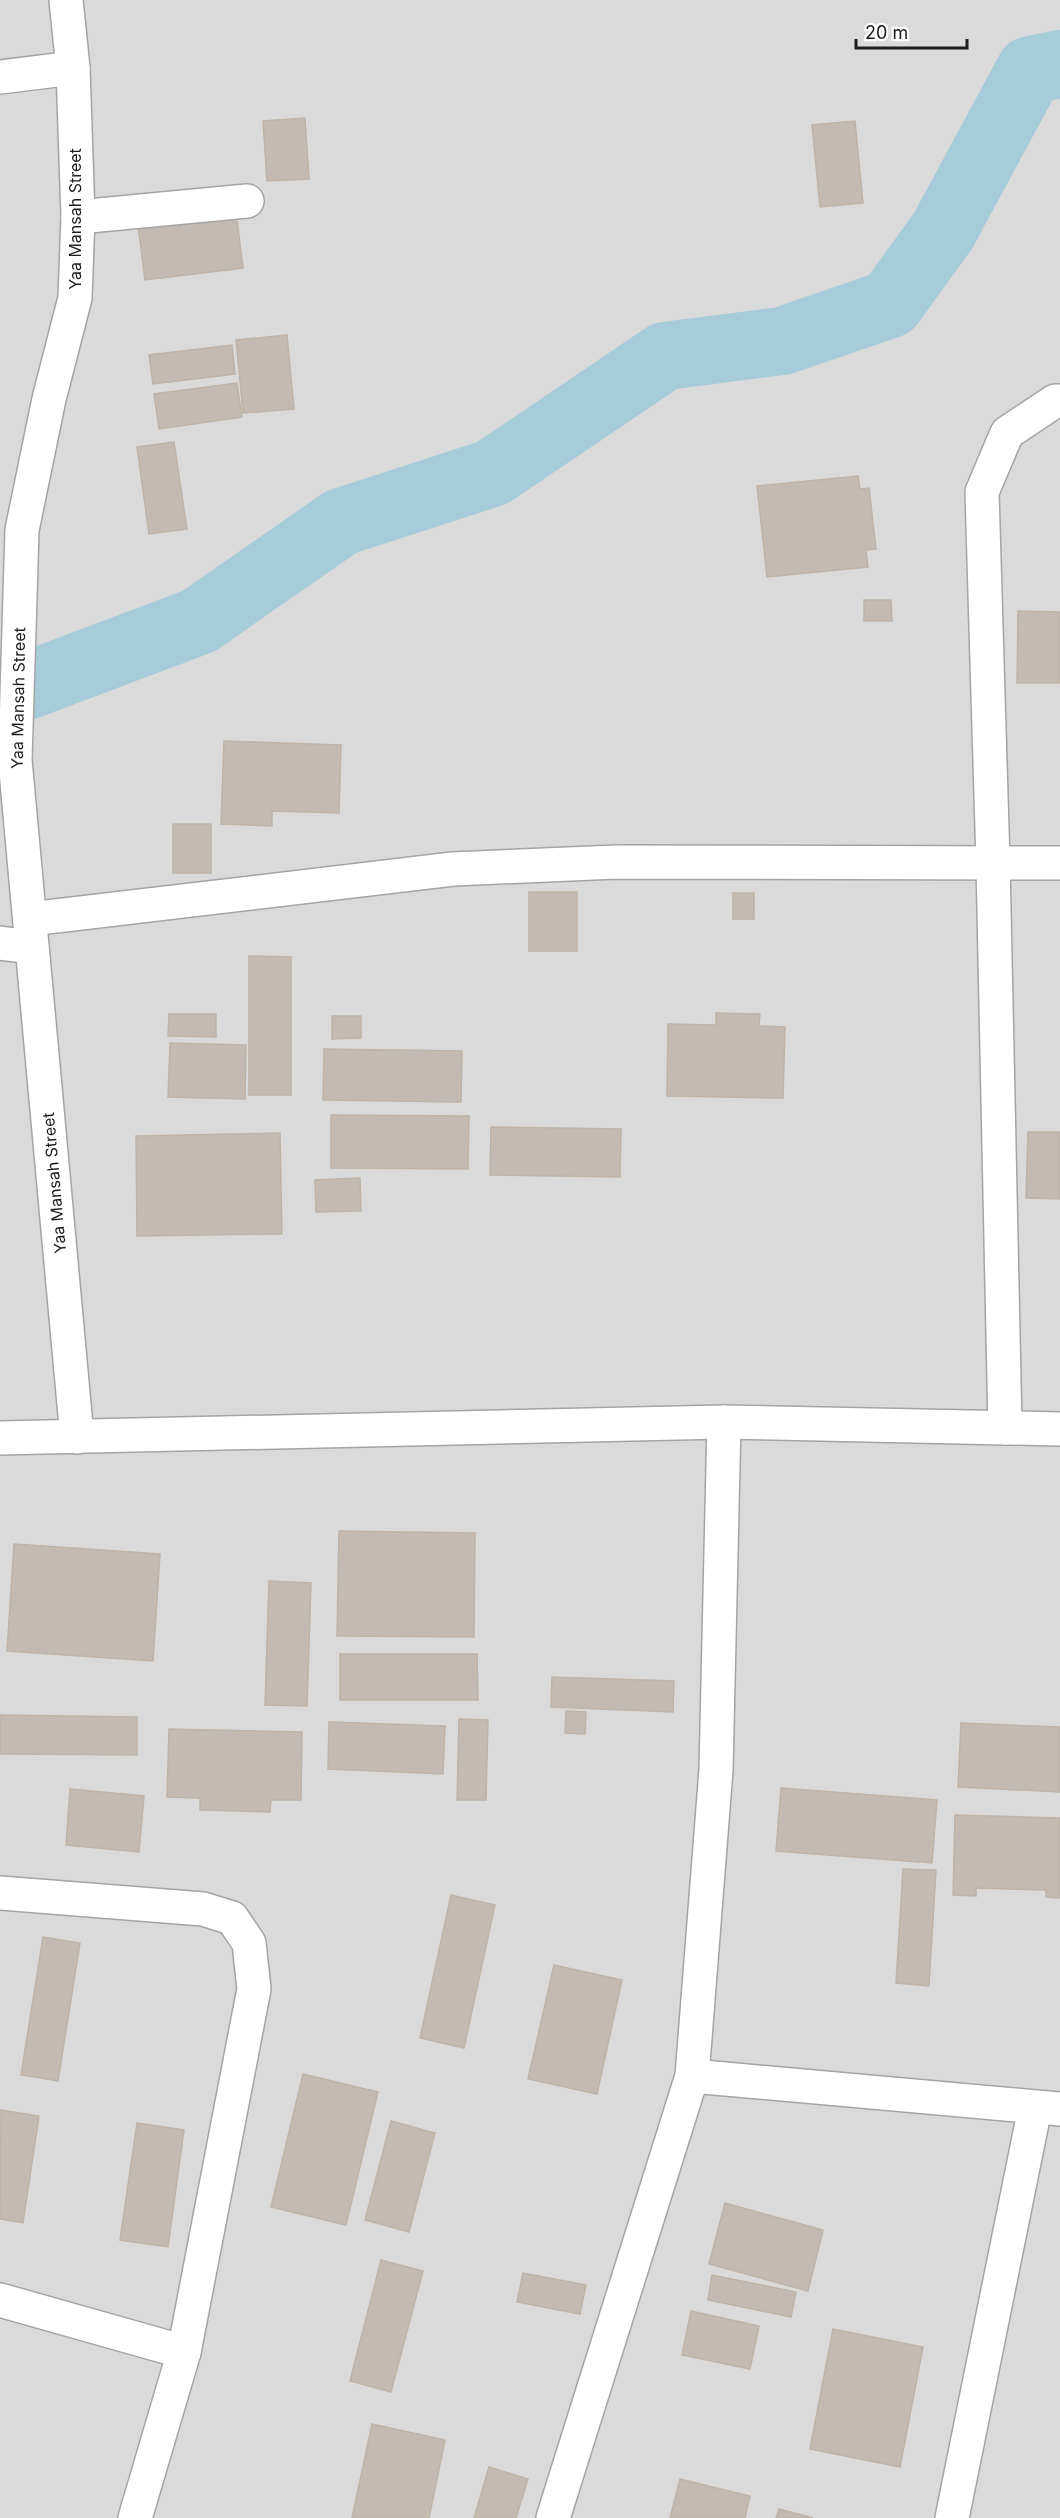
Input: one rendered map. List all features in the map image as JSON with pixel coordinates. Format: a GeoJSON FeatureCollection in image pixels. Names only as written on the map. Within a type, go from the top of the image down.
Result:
{"type":"FeatureCollection","features":[{"type":"Feature","properties":{"kind":"street","name":"Yaa Mansah Street"},"geometry":{"type":"LineString","coordinates":[[66,0],[73,68],[78,217],[75,298],[11,532],[15,760],[77,1437]]}},
{"type":"Feature","properties":{"kind":"street"},"geometry":{"type":"LineString","coordinates":[[0,77],[73,68]]}},
{"type":"Feature","properties":{"kind":"street"},"geometry":{"type":"LineString","coordinates":[[78,217],[246,201]]}},
{"type":"Feature","properties":{"kind":"street"},"geometry":{"type":"LineString","coordinates":[[1005,1428],[993,863],[982,492],[1006,433],[1055,401],[1060,401]]}},
{"type":"Feature","properties":{"kind":"street"},"geometry":{"type":"LineString","coordinates":[[0,943],[31,933],[453,869],[616,862],[1060,863]]}},
{"type":"Feature","properties":{"kind":"street"},"geometry":{"type":"LineString","coordinates":[[553,2518],[692,2076],[716,1770],[724,1422]]}},
{"type":"Feature","properties":{"kind":"street"},"geometry":{"type":"LineString","coordinates":[[0,1438],[724,1422],[1060,1430]]}},
{"type":"Feature","properties":{"kind":"street"},"geometry":{"type":"LineString","coordinates":[[0,1893],[202,1909],[232,1918],[249,1944],[254,1989],[184,2352],[135,2518]]}},
{"type":"Feature","properties":{"kind":"street"},"geometry":{"type":"LineString","coordinates":[[692,2076],[1048,2108],[952,2518]]}},
{"type":"Feature","properties":{"kind":"street"},"geometry":{"type":"LineString","coordinates":[[0,2300],[184,2352]]}},
{"type":"Feature","properties":{"kind":"shaded area"},"geometry":{"type":"Polygon","coordinates":[[[0,0],[1060,0],[1060,2518],[0,2518],[0,0]]]}},
{"type":"Feature","properties":{"kind":"building"},"geometry":{"type":"Polygon","coordinates":[[[305,118],[309,179],[267,181],[263,121],[305,118]]]}},
{"type":"Feature","properties":{"kind":"building"},"geometry":{"type":"Polygon","coordinates":[[[855,121],[863,203],[820,207],[812,125],[855,121]]]}},
{"type":"Feature","properties":{"kind":"building"},"geometry":{"type":"Polygon","coordinates":[[[236,212],[243,268],[145,280],[138,225],[236,212]]]}},
{"type":"Feature","properties":{"kind":"building"},"geometry":{"type":"Polygon","coordinates":[[[287,335],[294,409],[243,413],[236,340],[287,335]]]}},
{"type":"Feature","properties":{"kind":"building"},"geometry":{"type":"Polygon","coordinates":[[[232,345],[235,374],[153,384],[149,355],[232,345]]]}},
{"type":"Feature","properties":{"kind":"building"},"geometry":{"type":"Polygon","coordinates":[[[237,383],[242,417],[159,429],[154,394],[237,383]]]}},
{"type":"Feature","properties":{"kind":"building"},"geometry":{"type":"Polygon","coordinates":[[[174,442],[187,529],[149,534],[137,447],[174,442]]]}},
{"type":"Feature","properties":{"kind":"building"},"geometry":{"type":"Polygon","coordinates":[[[858,476],[860,489],[869,488],[876,549],[866,550],[868,567],[767,577],[757,486],[858,476]]]}},
{"type":"Feature","properties":{"kind":"building"},"geometry":{"type":"Polygon","coordinates":[[[864,600],[891,600],[892,621],[864,621],[864,600]]]}},
{"type":"Feature","properties":{"kind":"building"},"geometry":{"type":"Polygon","coordinates":[[[1018,611],[1060,612],[1060,683],[1017,683],[1018,611]]]}},
{"type":"Feature","properties":{"kind":"building"},"geometry":{"type":"Polygon","coordinates":[[[224,741],[341,745],[339,813],[272,811],[272,826],[221,824],[224,741]]]}},
{"type":"Feature","properties":{"kind":"building"},"geometry":{"type":"Polygon","coordinates":[[[173,824],[211,824],[211,873],[173,873],[173,824]]]}},
{"type":"Feature","properties":{"kind":"building"},"geometry":{"type":"Polygon","coordinates":[[[529,892],[577,892],[577,951],[529,951],[529,892]]]}},
{"type":"Feature","properties":{"kind":"building"},"geometry":{"type":"Polygon","coordinates":[[[733,893],[754,893],[754,919],[733,919],[733,893]]]}},
{"type":"Feature","properties":{"kind":"building"},"geometry":{"type":"Polygon","coordinates":[[[249,956],[291,957],[291,1095],[249,1095],[249,956]]]}},
{"type":"Feature","properties":{"kind":"building"},"geometry":{"type":"Polygon","coordinates":[[[716,1013],[760,1014],[759,1026],[785,1027],[783,1098],[667,1096],[668,1024],[716,1025],[716,1013]]]}},
{"type":"Feature","properties":{"kind":"building"},"geometry":{"type":"Polygon","coordinates":[[[169,1014],[216,1014],[216,1037],[168,1036],[169,1014]]]}},
{"type":"Feature","properties":{"kind":"building"},"geometry":{"type":"Polygon","coordinates":[[[332,1016],[361,1016],[361,1038],[332,1039],[332,1016]]]}},
{"type":"Feature","properties":{"kind":"building"},"geometry":{"type":"Polygon","coordinates":[[[170,1043],[246,1045],[245,1099],[168,1097],[170,1043]]]}},
{"type":"Feature","properties":{"kind":"building"},"geometry":{"type":"Polygon","coordinates":[[[324,1049],[462,1051],[461,1102],[323,1100],[324,1049]]]}},
{"type":"Feature","properties":{"kind":"building"},"geometry":{"type":"Polygon","coordinates":[[[331,1115],[469,1116],[468,1169],[331,1168],[331,1115]]]}},
{"type":"Feature","properties":{"kind":"building"},"geometry":{"type":"Polygon","coordinates":[[[491,1127],[621,1129],[620,1177],[490,1175],[491,1127]]]}},
{"type":"Feature","properties":{"kind":"building"},"geometry":{"type":"Polygon","coordinates":[[[1028,1132],[1060,1132],[1060,1199],[1026,1198],[1028,1132]]]}},
{"type":"Feature","properties":{"kind":"building"},"geometry":{"type":"Polygon","coordinates":[[[280,1133],[282,1234],[137,1236],[136,1136],[280,1133]]]}},
{"type":"Feature","properties":{"kind":"building"},"geometry":{"type":"Polygon","coordinates":[[[360,1178],[361,1211],[316,1212],[315,1180],[360,1178]]]}},
{"type":"Feature","properties":{"kind":"building"},"geometry":{"type":"Polygon","coordinates":[[[339,1531],[475,1533],[474,1637],[337,1636],[339,1531]]]}},
{"type":"Feature","properties":{"kind":"building"},"geometry":{"type":"Polygon","coordinates":[[[14,1544],[160,1554],[153,1661],[7,1651],[14,1544]]]}},
{"type":"Feature","properties":{"kind":"building"},"geometry":{"type":"Polygon","coordinates":[[[269,1581],[311,1583],[307,1706],[265,1705],[269,1581]]]}},
{"type":"Feature","properties":{"kind":"building"},"geometry":{"type":"Polygon","coordinates":[[[340,1654],[477,1654],[478,1700],[340,1700],[340,1654]]]}},
{"type":"Feature","properties":{"kind":"building"},"geometry":{"type":"Polygon","coordinates":[[[552,1677],[674,1681],[673,1712],[551,1707],[552,1677]]]}},
{"type":"Feature","properties":{"kind":"building"},"geometry":{"type":"Polygon","coordinates":[[[566,1711],[586,1712],[585,1734],[565,1733],[566,1711]]]}},
{"type":"Feature","properties":{"kind":"building"},"geometry":{"type":"Polygon","coordinates":[[[0,1715],[137,1717],[137,1755],[0,1754],[0,1715]]]}},
{"type":"Feature","properties":{"kind":"building"},"geometry":{"type":"Polygon","coordinates":[[[459,1719],[488,1720],[486,1800],[457,1800],[459,1719]]]}},
{"type":"Feature","properties":{"kind":"building"},"geometry":{"type":"Polygon","coordinates":[[[329,1722],[445,1726],[443,1774],[328,1769],[329,1722]]]}},
{"type":"Feature","properties":{"kind":"building"},"geometry":{"type":"Polygon","coordinates":[[[961,1723],[1060,1727],[1060,1792],[958,1787],[961,1723]]]}},
{"type":"Feature","properties":{"kind":"building"},"geometry":{"type":"Polygon","coordinates":[[[169,1729],[302,1732],[301,1800],[271,1800],[270,1812],[200,1810],[200,1798],[167,1797],[169,1729]]]}},
{"type":"Feature","properties":{"kind":"building"},"geometry":{"type":"Polygon","coordinates":[[[781,1788],[937,1800],[932,1863],[776,1851],[781,1788]]]}},
{"type":"Feature","properties":{"kind":"building"},"geometry":{"type":"Polygon","coordinates":[[[70,1789],[144,1796],[139,1852],[66,1845],[70,1789]]]}},
{"type":"Feature","properties":{"kind":"building"},"geometry":{"type":"Polygon","coordinates":[[[955,1815],[1060,1818],[1060,1898],[1046,1897],[1046,1890],[976,1888],[976,1896],[953,1895],[955,1815]]]}},
{"type":"Feature","properties":{"kind":"building"},"geometry":{"type":"Polygon","coordinates":[[[903,1869],[936,1870],[929,1986],[896,1983],[903,1869]]]}},
{"type":"Feature","properties":{"kind":"building"},"geometry":{"type":"Polygon","coordinates":[[[451,1895],[495,1905],[464,2048],[420,2038],[451,1895]]]}},
{"type":"Feature","properties":{"kind":"building"},"geometry":{"type":"Polygon","coordinates":[[[43,1937],[80,1943],[58,2081],[21,2075],[43,1937]]]}},
{"type":"Feature","properties":{"kind":"building"},"geometry":{"type":"Polygon","coordinates":[[[554,1965],[622,1980],[597,2094],[528,2079],[554,1965]]]}},
{"type":"Feature","properties":{"kind":"building"},"geometry":{"type":"Polygon","coordinates":[[[303,2074],[378,2092],[346,2225],[271,2207],[303,2074]]]}},
{"type":"Feature","properties":{"kind":"building"},"geometry":{"type":"Polygon","coordinates":[[[1,2110],[39,2116],[23,2223],[0,2219],[1,2110]]]}},
{"type":"Feature","properties":{"kind":"building"},"geometry":{"type":"Polygon","coordinates":[[[391,2121],[435,2133],[409,2232],[365,2220],[391,2121]]]}},
{"type":"Feature","properties":{"kind":"building"},"geometry":{"type":"Polygon","coordinates":[[[137,2123],[184,2130],[168,2247],[120,2240],[137,2123]]]}},
{"type":"Feature","properties":{"kind":"building"},"geometry":{"type":"Polygon","coordinates":[[[725,2203],[823,2230],[808,2291],[709,2264],[725,2203]]]}},
{"type":"Feature","properties":{"kind":"building"},"geometry":{"type":"Polygon","coordinates":[[[381,2260],[423,2271],[391,2392],[350,2381],[381,2260]]]}},
{"type":"Feature","properties":{"kind":"building"},"geometry":{"type":"Polygon","coordinates":[[[523,2273],[586,2285],[580,2314],[517,2302],[523,2273]]]}},
{"type":"Feature","properties":{"kind":"building"},"geometry":{"type":"Polygon","coordinates":[[[712,2275],[796,2292],[791,2317],[708,2300],[712,2275]]]}},
{"type":"Feature","properties":{"kind":"building"},"geometry":{"type":"Polygon","coordinates":[[[691,2311],[759,2326],[750,2369],[682,2355],[691,2311]]]}},
{"type":"Feature","properties":{"kind":"building"},"geometry":{"type":"Polygon","coordinates":[[[833,2329],[923,2347],[900,2467],[810,2449],[833,2329]]]}},
{"type":"Feature","properties":{"kind":"building"},"geometry":{"type":"Polygon","coordinates":[[[372,2424],[445,2440],[429,2518],[352,2518],[372,2424]]]}},
{"type":"Feature","properties":{"kind":"building"},"geometry":{"type":"Polygon","coordinates":[[[489,2467],[528,2479],[516,2518],[474,2518],[489,2467]]]}},
{"type":"Feature","properties":{"kind":"building"},"geometry":{"type":"Polygon","coordinates":[[[680,2479],[750,2496],[745,2518],[670,2518],[680,2479]]]}},
{"type":"Feature","properties":{"kind":"building"},"geometry":{"type":"Polygon","coordinates":[[[779,2509],[813,2518],[776,2518],[779,2509]]]}},
{"type":"Feature","properties":{"kind":"waterway"},"geometry":{"type":"LineString","coordinates":[[0,696],[199,621],[341,522],[492,473],[665,356],[782,341],[890,304],[943,231],[1030,70],[1060,64]]}}]}
